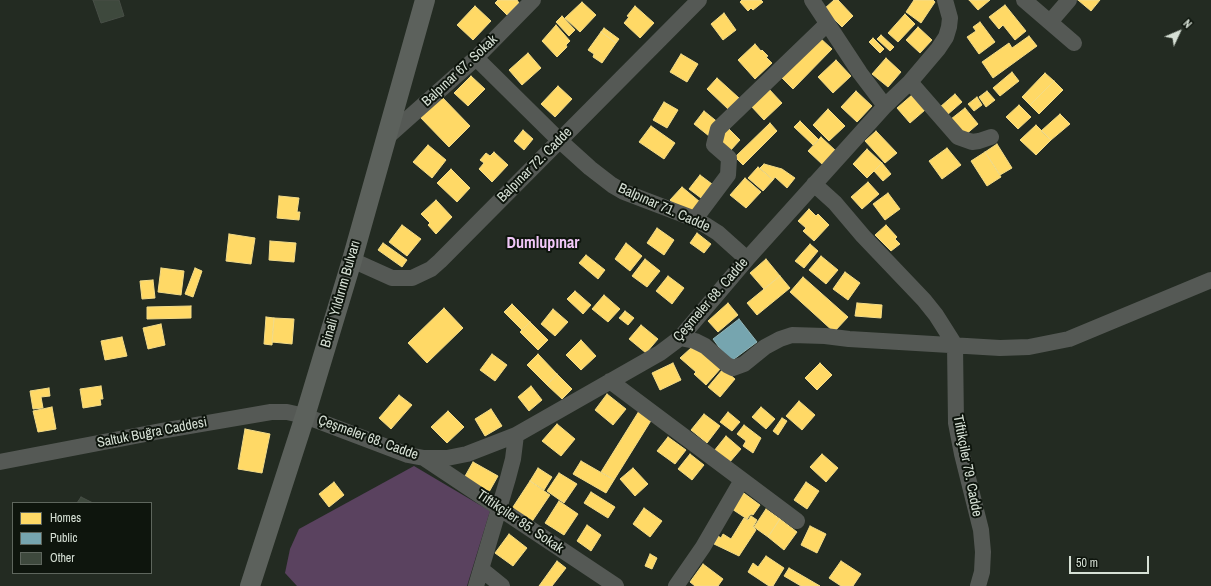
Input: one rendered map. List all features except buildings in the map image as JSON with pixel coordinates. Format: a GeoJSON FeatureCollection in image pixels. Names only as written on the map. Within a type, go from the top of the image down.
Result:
{"type":"FeatureCollection","features":[{"type":"Feature","properties":{"kind":"main road","name":"Binali Yıldırım Bulvarı"},"geometry":{"type":"LineString","coordinates":[[250,586],[305,416],[352,260],[425,0]]}},
{"type":"Feature","properties":{"kind":"street","name":"Balpınar 67. Sokak"},"geometry":{"type":"LineString","coordinates":[[386,139],[476,58],[533,0]]}},
{"type":"Feature","properties":{"kind":"street","name":"Balpınar 72. Cadde"},"geometry":{"type":"LineString","coordinates":[[352,260],[392,278],[412,278],[431,269],[700,0]]}},
{"type":"Feature","properties":{"kind":"street"},"geometry":{"type":"LineString","coordinates":[[812,0],[860,73],[885,106]]}},
{"type":"Feature","properties":{"kind":"street","name":"Çeşmeler 68. Cadde"},"geometry":{"type":"LineString","coordinates":[[305,416],[408,455],[424,458],[447,458],[467,454],[516,435],[660,353],[680,338],[747,259],[885,106],[910,82],[938,49],[946,37],[949,27],[950,18],[945,0]]}},
{"type":"Feature","properties":{"kind":"street"},"geometry":{"type":"LineString","coordinates":[[1024,0],[1074,43]]}},
{"type":"Feature","properties":{"kind":"street"},"geometry":{"type":"LineString","coordinates":[[1050,22],[1069,0]]}},
{"type":"Feature","properties":{"kind":"street"},"geometry":{"type":"LineString","coordinates":[[695,219],[728,175],[729,158],[714,144],[718,129],[827,24]]}},
{"type":"Feature","properties":{"kind":"street","name":"Balpınar 71. Cadde"},"geometry":{"type":"LineString","coordinates":[[476,58],[560,140],[590,168],[612,185],[624,192],[695,219],[718,233],[747,259]]}},
{"type":"Feature","properties":{"kind":"street"},"geometry":{"type":"LineString","coordinates":[[910,82],[958,137],[972,142],[991,137]]}},
{"type":"Feature","properties":{"kind":"street"},"geometry":{"type":"LineString","coordinates":[[814,184],[835,203],[863,236],[924,300],[936,315],[955,345]]}},
{"type":"Feature","properties":{"kind":"street"},"geometry":{"type":"LineString","coordinates":[[680,338],[695,341],[705,346],[727,365],[733,368],[744,364],[765,347],[780,339],[792,335],[1000,348],[1029,347],[1069,339],[1211,280]]}},
{"type":"Feature","properties":{"kind":"street","name":"Tiftikçiler 79. Cadde"},"geometry":{"type":"LineString","coordinates":[[955,345],[956,423],[983,552],[982,572],[978,586]]}},
{"type":"Feature","properties":{"kind":"street"},"geometry":{"type":"LineString","coordinates":[[610,381],[797,521]]}},
{"type":"Feature","properties":{"kind":"street","name":"Saltuk Buğra Caddesi"},"geometry":{"type":"LineString","coordinates":[[0,462],[271,412],[287,412],[305,416]]}},
{"type":"Feature","properties":{"kind":"street"},"geometry":{"type":"LineString","coordinates":[[476,586],[510,472],[516,435]]}},
{"type":"Feature","properties":{"kind":"street","name":"Tiftikçiler 85. Sokak"},"geometry":{"type":"LineString","coordinates":[[424,458],[616,586]]}},
{"type":"Feature","properties":{"kind":"street"},"geometry":{"type":"LineString","coordinates":[[676,586],[703,547],[742,480]]}},
{"type":"Feature","properties":{"kind":"street"},"geometry":{"type":"LineString","coordinates":[[481,569],[502,586]]}},
{"type":"Feature","properties":{"kind":"shaded area"},"geometry":{"type":"Polygon","coordinates":[[[414,466],[490,511],[467,586],[297,586],[285,573],[290,549],[299,529],[414,466]]]}},
{"type":"Feature","properties":{"kind":"district","name":"Dumlupınar"},"geometry":{"type":"Point","coordinates":[543,244]}}]}
